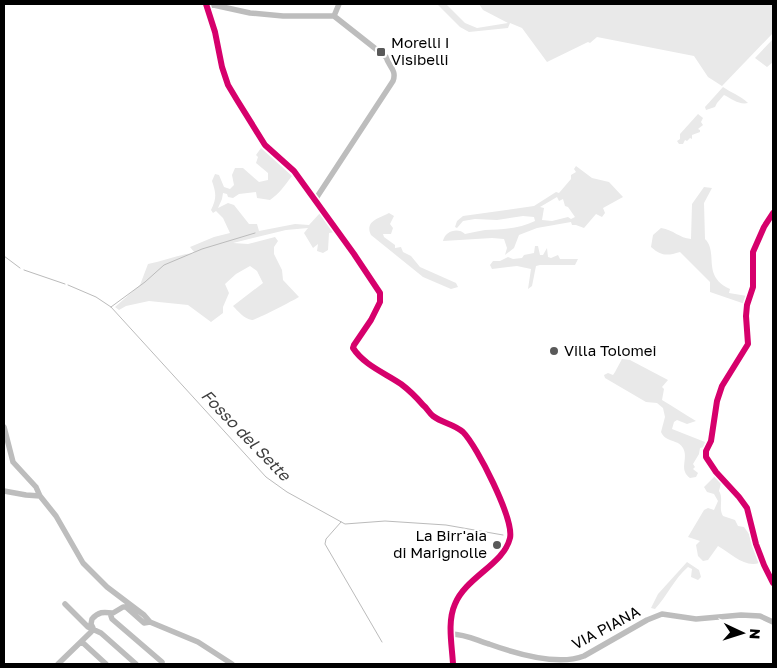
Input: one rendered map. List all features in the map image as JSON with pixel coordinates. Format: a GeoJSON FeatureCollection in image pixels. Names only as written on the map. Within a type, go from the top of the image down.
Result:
{"type":"FeatureCollection","features":[{"type":"Feature","properties":{"kind":"street"},"geometry":{"type":"LineString","coordinates":[[315,200],[382,99],[395,75],[386,58],[334,16],[250,14],[207,4],[228,85],[265,145],[294,171],[380,293],[381,297],[371,320],[353,348],[368,363],[402,385],[432,415],[463,432],[494,483],[504,506],[510,535],[509,542],[498,558],[460,592],[454,606],[451,634],[453,664]]}},
{"type":"Feature","properties":{"kind":"street"},"geometry":{"type":"LineString","coordinates":[[334,16],[339,4]]}},
{"type":"Feature","properties":{"kind":"street"},"geometry":{"type":"LineString","coordinates":[[773,213],[764,227],[754,252],[753,287],[747,305],[746,316],[748,344],[722,386],[717,401],[711,441],[706,451],[706,457],[716,472],[747,508],[756,544],[773,582]]}},
{"type":"Feature","properties":{"kind":"street"},"geometry":{"type":"LineString","coordinates":[[4,427],[13,462],[36,488],[60,523],[82,563],[107,587],[144,615],[150,622]]}},
{"type":"Feature","properties":{"kind":"street"},"geometry":{"type":"LineString","coordinates":[[4,491],[40,496]]}},
{"type":"Feature","properties":{"kind":"street"},"geometry":{"type":"LineString","coordinates":[[65,604],[88,627],[101,633],[136,664]]}},
{"type":"Feature","properties":{"kind":"street"},"geometry":{"type":"LineString","coordinates":[[93,628],[91,624],[94,616],[106,612],[113,613],[126,607],[144,622],[150,622],[198,642],[232,664]]}},
{"type":"Feature","properties":{"kind":"street"},"geometry":{"type":"LineString","coordinates":[[110,613],[112,618],[162,662]]}},
{"type":"Feature","properties":{"kind":"street","name":"VIA PIANA"},"geometry":{"type":"LineString","coordinates":[[451,634],[461,634],[490,645],[522,653],[574,660],[647,620],[662,614],[696,620],[732,616],[760,616],[773,622]]}},
{"type":"Feature","properties":{"kind":"street"},"geometry":{"type":"LineString","coordinates":[[58,664],[82,642],[93,628]]}},
{"type":"Feature","properties":{"kind":"street"},"geometry":{"type":"LineString","coordinates":[[82,642],[106,664]]}},
{"type":"Feature","properties":{"kind":"shaded area"},"geometry":{"type":"Polygon","coordinates":[[[437,4],[446,4],[465,23],[477,28],[508,23],[483,10],[479,4],[773,4],[773,33],[722,86],[708,77],[694,56],[597,37],[590,43],[588,42],[547,62],[522,28],[510,23],[508,28],[469,32],[460,27],[437,4]]]}},
{"type":"Feature","properties":{"kind":"shaded area"},"geometry":{"type":"Polygon","coordinates":[[[773,39],[773,62],[767,67],[755,58],[773,39]]]}},
{"type":"Feature","properties":{"kind":"shaded area"},"geometry":{"type":"Polygon","coordinates":[[[723,87],[748,103],[739,102],[724,95],[715,107],[706,110],[705,107],[723,87]]]}},
{"type":"Feature","properties":{"kind":"shaded area"},"geometry":{"type":"Polygon","coordinates":[[[698,114],[703,118],[701,122],[703,125],[698,129],[700,132],[692,135],[692,139],[690,138],[687,141],[685,140],[683,144],[679,144],[677,141],[680,139],[680,134],[698,114]]]}},
{"type":"Feature","properties":{"kind":"shaded area"},"geometry":{"type":"Polygon","coordinates":[[[261,148],[292,176],[270,200],[257,198],[256,192],[239,194],[233,198],[223,193],[218,208],[228,203],[234,205],[249,224],[257,224],[259,231],[295,224],[309,225],[320,213],[335,232],[329,233],[328,250],[323,253],[317,251],[318,244],[313,248],[304,233],[308,228],[286,230],[233,243],[248,244],[275,237],[278,241],[274,247],[274,254],[282,270],[283,280],[299,297],[255,319],[246,318],[233,306],[263,283],[257,271],[250,266],[236,274],[225,284],[229,293],[223,307],[223,313],[211,322],[188,305],[149,301],[126,306],[119,310],[115,307],[140,285],[148,264],[195,253],[190,247],[214,237],[230,233],[223,218],[216,211],[213,213],[211,210],[215,196],[212,181],[215,174],[219,175],[224,187],[230,189],[234,185],[232,175],[235,168],[243,168],[259,182],[268,180],[268,173],[256,163],[258,157],[256,155],[261,148]]]}},
{"type":"Feature","properties":{"kind":"shaded area"},"geometry":{"type":"Polygon","coordinates":[[[576,166],[592,178],[609,182],[623,197],[603,208],[605,213],[602,217],[596,214],[584,228],[572,225],[571,222],[537,228],[519,235],[514,248],[505,255],[507,248],[504,239],[443,241],[446,235],[452,231],[459,231],[465,234],[517,227],[535,221],[534,217],[523,216],[497,220],[475,219],[463,221],[457,228],[455,227],[457,221],[463,216],[534,206],[556,192],[559,193],[571,179],[571,175],[576,172],[574,169],[576,166]],[[557,197],[540,207],[544,208],[542,220],[552,221],[575,217],[568,207],[565,206],[563,199],[559,201],[557,197]]]}},
{"type":"Feature","properties":{"kind":"shaded area"},"geometry":{"type":"Polygon","coordinates":[[[704,187],[712,188],[704,203],[705,239],[711,251],[713,271],[721,284],[730,289],[729,293],[747,296],[745,304],[710,292],[710,282],[680,252],[664,254],[651,247],[653,235],[661,228],[691,239],[692,204],[704,187]]]}},
{"type":"Feature","properties":{"kind":"shaded area"},"geometry":{"type":"Polygon","coordinates":[[[389,213],[394,216],[390,224],[393,228],[391,234],[383,234],[384,237],[395,245],[395,248],[401,247],[403,252],[411,256],[420,267],[456,283],[458,287],[451,289],[423,277],[371,235],[369,230],[371,223],[389,213]]]}},
{"type":"Feature","properties":{"kind":"shaded area"},"geometry":{"type":"Polygon","coordinates":[[[535,246],[538,246],[540,255],[543,255],[547,248],[548,257],[551,258],[558,255],[560,259],[578,259],[575,265],[536,266],[532,286],[528,289],[531,269],[517,266],[492,269],[490,265],[493,261],[500,261],[508,257],[513,259],[522,258],[524,255],[534,253],[535,246]]]}},
{"type":"Feature","properties":{"kind":"shaded area"},"geometry":{"type":"Polygon","coordinates":[[[622,359],[630,360],[668,380],[662,387],[664,389],[662,400],[696,421],[687,424],[677,420],[674,422],[672,429],[705,442],[704,447],[700,448],[693,464],[695,467],[693,469],[698,473],[696,477],[690,478],[686,475],[684,467],[685,452],[683,448],[665,438],[661,432],[665,417],[663,408],[657,403],[646,402],[605,378],[604,375],[608,373],[613,375],[622,359]]]}},
{"type":"Feature","properties":{"kind":"shaded area"},"geometry":{"type":"Polygon","coordinates":[[[715,476],[721,483],[719,491],[723,516],[735,520],[738,526],[744,527],[749,534],[759,563],[743,562],[718,546],[708,560],[703,561],[698,556],[696,545],[700,541],[688,537],[704,510],[708,508],[714,510],[718,501],[714,494],[707,492],[704,487],[715,476]]]}},
{"type":"Feature","properties":{"kind":"shaded area"},"geometry":{"type":"Polygon","coordinates":[[[687,562],[699,570],[701,577],[698,580],[691,577],[692,569],[688,567],[655,609],[651,608],[658,594],[687,562]]]}},
{"type":"Feature","properties":{"kind":"waterway"},"geometry":{"type":"LineString","coordinates":[[111,307],[145,282],[164,265],[202,249],[255,233]]}},
{"type":"Feature","properties":{"kind":"waterway","name":"Fosso del Sette"},"geometry":{"type":"LineString","coordinates":[[4,256],[20,268]]}},
{"type":"Feature","properties":{"kind":"waterway","name":"Fosso del Sette"},"geometry":{"type":"LineString","coordinates":[[24,270],[65,284]]}},
{"type":"Feature","properties":{"kind":"waterway","name":"Fosso del Sette"},"geometry":{"type":"LineString","coordinates":[[68,285],[96,297],[111,307],[266,477],[287,492],[345,524],[385,521],[446,525],[503,535]]}},
{"type":"Feature","properties":{"kind":"waterway"},"geometry":{"type":"LineString","coordinates":[[341,522],[326,539],[325,544],[382,642]]}},
{"type":"Feature","properties":{"kind":"cycle path"},"geometry":{"type":"LineString","coordinates":[[206,4],[215,32],[222,67],[228,85],[237,100],[265,145],[294,171],[380,293],[380,302],[353,348],[369,364],[407,389],[433,416],[463,432],[477,452],[501,500],[510,529],[510,538],[500,555],[467,586],[455,604],[451,618],[453,664]]}},
{"type":"Feature","properties":{"kind":"cycle path"},"geometry":{"type":"LineString","coordinates":[[773,213],[764,227],[753,252],[753,287],[747,305],[746,316],[748,344],[722,386],[717,401],[711,441],[706,451],[706,457],[716,472],[747,508],[756,544],[773,583]]}},
{"type":"Feature","properties":{"kind":"place","name":"Morelli I Visibelli"},"geometry":{"type":"Point","coordinates":[381,52]}},
{"type":"Feature","properties":{"kind":"place","name":"Villa Tolomei"},"geometry":{"type":"Point","coordinates":[554,351]}},
{"type":"Feature","properties":{"kind":"place","name":"La Birr'aia di Marignolle"},"geometry":{"type":"Point","coordinates":[497,545]}}]}
